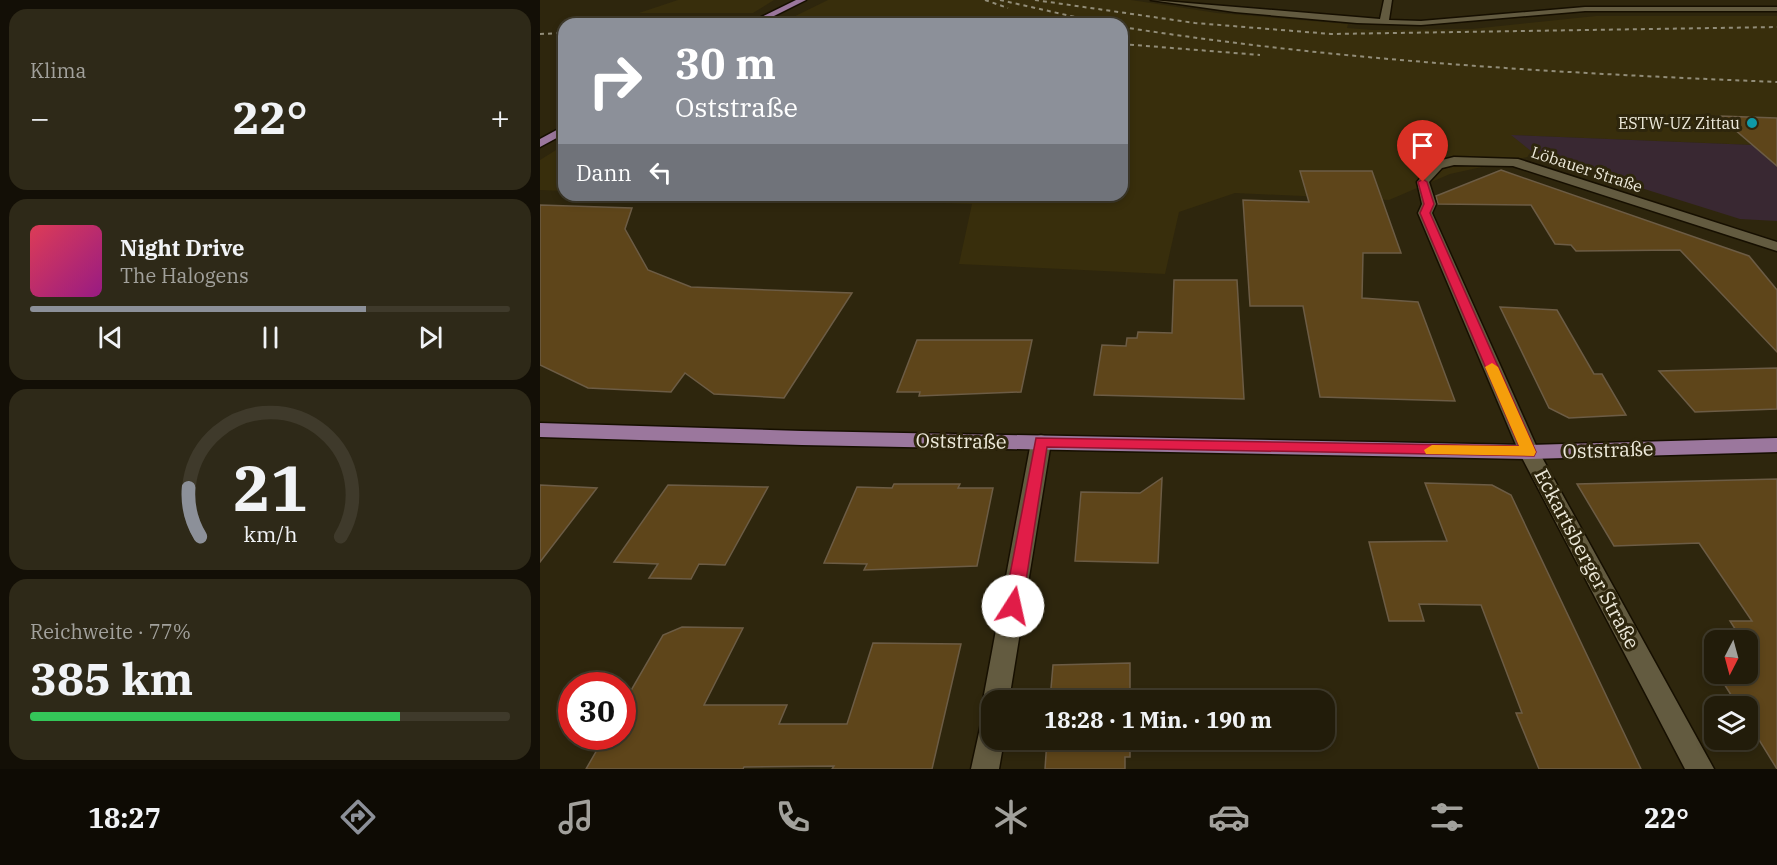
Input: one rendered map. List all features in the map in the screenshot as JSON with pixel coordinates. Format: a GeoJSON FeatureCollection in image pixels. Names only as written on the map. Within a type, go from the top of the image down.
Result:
{"type":"FeatureCollection","features":[{"type":"Feature","properties":{"kind":"main road"},"geometry":{"type":"LineString","coordinates":[[764,18],[802,0]]}},
{"type":"Feature","properties":{"kind":"main road"},"geometry":{"type":"LineString","coordinates":[[540,144],[558,133]]}},
{"type":"Feature","properties":{"kind":"main road","name":"Oststraße"},"geometry":{"type":"LineString","coordinates":[[540,430],[802,438],[1529,452],[1777,445]]}},
{"type":"Feature","properties":{"kind":"street"},"geometry":{"type":"LineString","coordinates":[[1155,0],[1235,10],[1383,22],[1457,21],[1585,9],[1777,9]]}},
{"type":"Feature","properties":{"kind":"street"},"geometry":{"type":"LineString","coordinates":[[1383,22],[1388,0]]}},
{"type":"Feature","properties":{"kind":"street","name":"Löbauer Straße"},"geometry":{"type":"LineString","coordinates":[[1425,213],[1429,204],[1423,182],[1438,165],[1454,161],[1514,162],[1775,247]]}},
{"type":"Feature","properties":{"kind":"street","name":"Eckartsberger Straße"},"geometry":{"type":"LineString","coordinates":[[1425,213],[1529,452],[1700,769]]}},
{"type":"Feature","properties":{"kind":"street"},"geometry":{"type":"LineString","coordinates":[[998,690],[1041,442]]}},
{"type":"Feature","properties":{"kind":"street"},"geometry":{"type":"LineString","coordinates":[[985,769],[988,750]]}},
{"type":"Feature","properties":{"kind":"shaded area"},"geometry":{"type":"Polygon","coordinates":[[[678,0],[774,0],[753,13],[639,13],[678,0]]]}},
{"type":"Feature","properties":{"kind":"shaded area"},"geometry":{"type":"Polygon","coordinates":[[[828,0],[1131,0],[1217,13],[1348,24],[1347,28],[1373,30],[1472,29],[1596,16],[1777,16],[1777,146],[1512,135],[1536,155],[1450,174],[1389,200],[1235,193],[1179,212],[1165,274],[959,264],[972,204],[881,201],[1128,201],[1128,18],[791,18],[828,0]]]}},
{"type":"Feature","properties":{"kind":"shaded area"},"geometry":{"type":"Polygon","coordinates":[[[1511,135],[1777,146],[1777,221],[1740,219],[1536,155],[1511,135]]]}},
{"type":"Feature","properties":{"kind":"shaded area"},"geometry":{"type":"Polygon","coordinates":[[[558,149],[558,191],[540,190],[540,160],[558,149]]]}},
{"type":"Feature","properties":{"kind":"building"},"geometry":{"type":"Polygon","coordinates":[[[1719,116],[1777,118],[1777,166],[1719,116]]]}},
{"type":"Feature","properties":{"kind":"building"},"geometry":{"type":"Polygon","coordinates":[[[1501,170],[1749,256],[1777,290],[1777,352],[1680,250],[1576,251],[1571,245],[1555,244],[1531,205],[1438,204],[1436,196],[1501,170]]]}},
{"type":"Feature","properties":{"kind":"building"},"geometry":{"type":"Polygon","coordinates":[[[1300,171],[1372,171],[1401,253],[1363,253],[1362,298],[1418,302],[1455,401],[1320,397],[1303,306],[1250,306],[1243,200],[1309,202],[1300,171]]]}},
{"type":"Feature","properties":{"kind":"building"},"geometry":{"type":"Polygon","coordinates":[[[540,205],[632,208],[625,229],[648,270],[691,287],[852,293],[784,398],[714,394],[685,373],[671,392],[588,388],[540,365],[540,205]]]}},
{"type":"Feature","properties":{"kind":"building"},"geometry":{"type":"Polygon","coordinates":[[[1174,280],[1237,280],[1244,399],[1094,395],[1102,345],[1126,346],[1127,338],[1137,338],[1138,332],[1172,333],[1174,280]]]}},
{"type":"Feature","properties":{"kind":"building"},"geometry":{"type":"Polygon","coordinates":[[[1500,307],[1557,310],[1594,374],[1602,374],[1626,415],[1569,418],[1549,408],[1500,307]]]}},
{"type":"Feature","properties":{"kind":"building"},"geometry":{"type":"Polygon","coordinates":[[[917,340],[1032,340],[1021,392],[919,396],[920,392],[897,392],[917,340]]]}},
{"type":"Feature","properties":{"kind":"building"},"geometry":{"type":"Polygon","coordinates":[[[1777,368],[1777,409],[1695,412],[1659,371],[1777,368]]]}},
{"type":"Feature","properties":{"kind":"building"},"geometry":{"type":"Polygon","coordinates":[[[1162,478],[1158,563],[1075,561],[1081,492],[1140,493],[1162,478]]]}},
{"type":"Feature","properties":{"kind":"building"},"geometry":{"type":"Polygon","coordinates":[[[1777,479],[1777,769],[1758,738],[1758,696],[1732,696],[1724,684],[1758,684],[1758,630],[1736,630],[1730,621],[1752,621],[1699,543],[1614,546],[1577,484],[1777,479]]]}},
{"type":"Feature","properties":{"kind":"building"},"geometry":{"type":"Polygon","coordinates":[[[1425,483],[1492,485],[1511,495],[1641,769],[1539,769],[1516,713],[1522,713],[1481,605],[1419,604],[1424,621],[1389,621],[1369,542],[1447,541],[1425,483]]]}},
{"type":"Feature","properties":{"kind":"building"},"geometry":{"type":"Polygon","coordinates":[[[894,484],[960,484],[958,488],[993,488],[977,566],[864,570],[867,564],[824,563],[857,487],[892,488],[894,484]]]}},
{"type":"Feature","properties":{"kind":"building"},"geometry":{"type":"Polygon","coordinates":[[[540,485],[597,488],[540,562],[540,485]]]}},
{"type":"Feature","properties":{"kind":"building"},"geometry":{"type":"Polygon","coordinates":[[[668,485],[768,487],[725,565],[699,564],[691,579],[649,578],[658,564],[614,562],[668,485]]]}},
{"type":"Feature","properties":{"kind":"building"},"geometry":{"type":"Polygon","coordinates":[[[682,627],[743,628],[704,705],[787,705],[779,724],[847,724],[873,643],[961,644],[932,769],[832,769],[834,766],[744,767],[743,769],[586,769],[597,750],[636,750],[636,682],[663,635],[682,627]]]}},
{"type":"Feature","properties":{"kind":"building"},"geometry":{"type":"Polygon","coordinates":[[[1130,663],[1130,690],[1051,690],[1053,665],[1130,663]]]}},
{"type":"Feature","properties":{"kind":"building"},"geometry":{"type":"Polygon","coordinates":[[[1046,750],[1130,750],[1130,757],[1125,757],[1125,769],[1045,769],[1046,750]]]}},
{"type":"Feature","properties":{"kind":"railway"},"geometry":{"type":"LineString","coordinates":[[985,0],[1008,8]]}},
{"type":"Feature","properties":{"kind":"railway"},"geometry":{"type":"LineString","coordinates":[[1000,0],[1080,18]]}},
{"type":"Feature","properties":{"kind":"railway"},"geometry":{"type":"LineString","coordinates":[[1035,0],[1195,23],[1331,34],[1777,27]]}},
{"type":"Feature","properties":{"kind":"railway"},"geometry":{"type":"LineString","coordinates":[[1128,28],[1285,49],[1448,64],[1777,82]]}},
{"type":"Feature","properties":{"kind":"railway"},"geometry":{"type":"LineString","coordinates":[[540,34],[558,33]]}},
{"type":"Feature","properties":{"kind":"railway"},"geometry":{"type":"LineString","coordinates":[[1128,44],[1260,55]]}},
{"type":"Feature","properties":{"kind":"slow traffic"},"geometry":{"type":"LineString","coordinates":[[1432,450],[1529,452],[1492,367]]}},
{"type":"Feature","properties":{"kind":"place","name":"ESTW-UZ Zittau"},"geometry":{"type":"Point","coordinates":[1752,123]}},
{"type":"Feature","properties":{"kind":"route"},"geometry":{"type":"LineString","coordinates":[[1013,606],[1041,442],[1529,452],[1425,213],[1429,204],[1423,182]]}}]}
